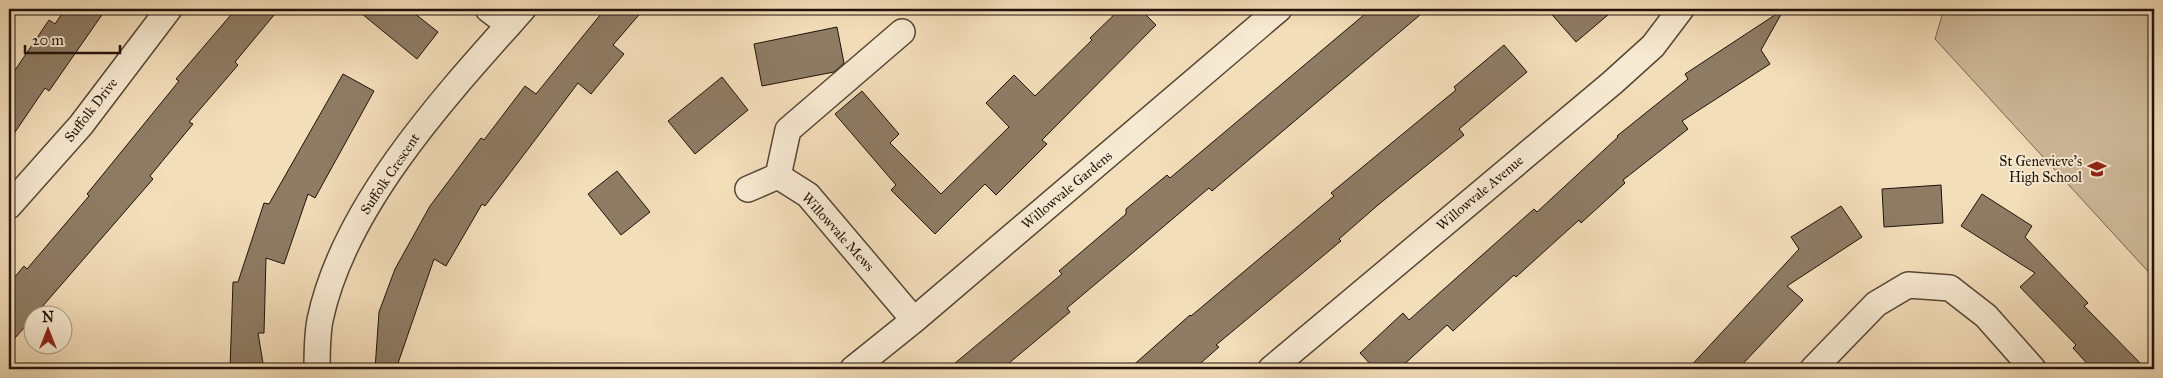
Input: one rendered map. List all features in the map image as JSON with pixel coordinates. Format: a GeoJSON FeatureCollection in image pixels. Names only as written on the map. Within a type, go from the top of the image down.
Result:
{"type":"FeatureCollection","features":[{"type":"Feature","properties":{"kind":"street","name":"Suffolk Drive"},"geometry":{"type":"LineString","coordinates":[[9,206],[81,125],[169,9]]}},
{"type":"Feature","properties":{"kind":"street"},"geometry":{"type":"LineString","coordinates":[[488,9],[516,17]]}},
{"type":"Feature","properties":{"kind":"street","name":"Willowvale Gardens"},"geometry":{"type":"LineString","coordinates":[[853,369],[914,320],[1279,9]]}},
{"type":"Feature","properties":{"kind":"street","name":"Willowvale Avenue"},"geometry":{"type":"LineString","coordinates":[[1271,369],[1612,83],[1653,46],[1678,10]]}},
{"type":"Feature","properties":{"kind":"street","name":"Suffolk Crescent"},"geometry":{"type":"LineString","coordinates":[[317,369],[320,321],[332,278],[354,229],[410,141],[516,17]]}},
{"type":"Feature","properties":{"kind":"street"},"geometry":{"type":"LineString","coordinates":[[748,189],[778,176],[788,130],[902,32]]}},
{"type":"Feature","properties":{"kind":"street","name":"Willowvale Mews"},"geometry":{"type":"LineString","coordinates":[[778,176],[808,194],[914,320]]}},
{"type":"Feature","properties":{"kind":"street"},"geometry":{"type":"LineString","coordinates":[[1813,369],[1876,304],[1908,285],[1950,288],[1986,316],[2033,369]]}},
{"type":"Feature","properties":{"kind":"shaded area","name":"St Genevieve's High School"},"geometry":{"type":"Polygon","coordinates":[[[1944,9],[2154,9],[2154,278],[1935,39],[1944,9]]]}},
{"type":"Feature","properties":{"kind":"building"},"geometry":{"type":"Polygon","coordinates":[[[65,9],[106,9],[49,91],[45,88],[9,141],[9,79],[49,20],[55,24],[65,9]]]}},
{"type":"Feature","properties":{"kind":"building"},"geometry":{"type":"Polygon","coordinates":[[[236,9],[279,9],[235,62],[238,65],[189,122],[193,124],[150,176],[153,179],[43,306],[22,306],[22,330],[9,345],[9,284],[24,266],[27,269],[89,196],[87,194],[179,81],[176,79],[236,9]]]}},
{"type":"Feature","properties":{"kind":"building"},"geometry":{"type":"Polygon","coordinates":[[[356,9],[409,9],[438,32],[417,59],[356,9]]]}},
{"type":"Feature","properties":{"kind":"building"},"geometry":{"type":"Polygon","coordinates":[[[605,9],[644,9],[613,45],[624,54],[591,94],[578,83],[485,206],[482,204],[446,266],[434,259],[396,369],[375,369],[379,312],[395,269],[430,206],[481,138],[484,140],[525,86],[536,94],[605,9]]]}},
{"type":"Feature","properties":{"kind":"building"},"geometry":{"type":"Polygon","coordinates":[[[1120,9],[1140,9],[1156,25],[1042,140],[1047,144],[996,195],[985,184],[935,234],[891,190],[896,185],[835,114],[862,91],[899,134],[890,143],[941,194],[1009,127],[986,103],[1014,75],[1035,96],[1092,40],[1090,38],[1120,9]]]}},
{"type":"Feature","properties":{"kind":"building"},"geometry":{"type":"Polygon","coordinates":[[[1371,9],[1427,9],[1212,191],[1209,188],[1067,308],[1070,312],[1002,369],[948,369],[1062,274],[1059,271],[1126,214],[1126,209],[1167,175],[1170,178],[1371,9]]]}},
{"type":"Feature","properties":{"kind":"building"},"geometry":{"type":"Polygon","coordinates":[[[1547,9],[1615,9],[1576,42],[1547,9]]]}},
{"type":"Feature","properties":{"kind":"building"},"geometry":{"type":"Polygon","coordinates":[[[1784,9],[1761,50],[1770,64],[1682,121],[1688,129],[1623,180],[1625,183],[1581,223],[1579,220],[1516,277],[1514,275],[1453,331],[1447,325],[1399,369],[1375,369],[1360,353],[1403,313],[1409,320],[1534,209],[1537,212],[1617,136],[1688,79],[1685,74],[1784,9]]]}},
{"type":"Feature","properties":{"kind":"building"},"geometry":{"type":"Polygon","coordinates":[[[837,27],[844,63],[834,72],[762,86],[754,44],[837,27]]]}},
{"type":"Feature","properties":{"kind":"building"},"geometry":{"type":"Polygon","coordinates":[[[1504,45],[1527,72],[1459,129],[1464,135],[1378,205],[1339,239],[1341,241],[1216,345],[1219,347],[1194,369],[1129,369],[1190,315],[1334,196],[1331,193],[1456,90],[1454,87],[1504,45]]]}},
{"type":"Feature","properties":{"kind":"building"},"geometry":{"type":"Polygon","coordinates":[[[343,74],[374,91],[315,198],[308,194],[284,264],[266,258],[264,333],[258,333],[264,369],[230,369],[233,282],[238,282],[264,203],[269,204],[343,74]]]}},
{"type":"Feature","properties":{"kind":"building"},"geometry":{"type":"Polygon","coordinates":[[[722,77],[748,110],[695,154],[668,121],[722,77]]]}},
{"type":"Feature","properties":{"kind":"building"},"geometry":{"type":"Polygon","coordinates":[[[617,171],[650,212],[621,235],[588,194],[617,171]]]}},
{"type":"Feature","properties":{"kind":"building"},"geometry":{"type":"Polygon","coordinates":[[[1941,185],[1943,223],[1884,227],[1882,189],[1941,185]]]}},
{"type":"Feature","properties":{"kind":"building"},"geometry":{"type":"Polygon","coordinates":[[[1982,194],[2032,226],[2025,237],[2088,303],[2084,306],[2146,369],[2092,369],[2073,348],[2076,345],[2020,287],[2035,273],[1961,226],[1982,194]]]}},
{"type":"Feature","properties":{"kind":"building"},"geometry":{"type":"Polygon","coordinates":[[[1841,206],[1862,237],[1787,286],[1803,300],[1738,369],[1688,369],[1799,249],[1791,237],[1841,206]]]}},
{"type":"Feature","properties":{"kind":"place","name":"St Genevieve's High School"},"geometry":{"type":"Point","coordinates":[2097,169]}}]}
